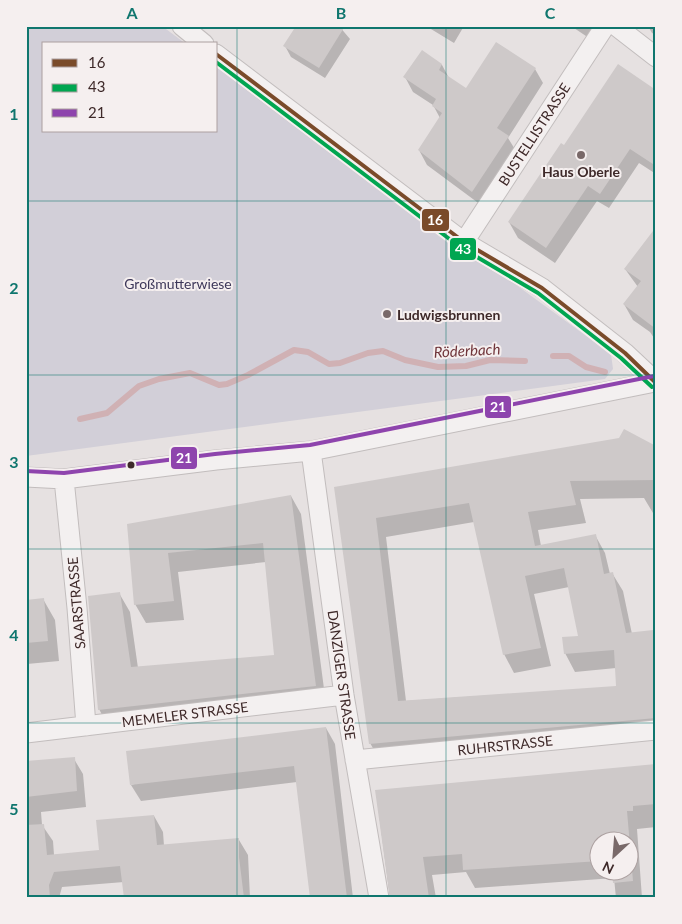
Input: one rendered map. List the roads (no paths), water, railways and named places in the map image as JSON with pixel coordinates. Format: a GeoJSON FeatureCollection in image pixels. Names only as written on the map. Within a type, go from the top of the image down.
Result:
{"type":"FeatureCollection","features":[{"type":"Feature","properties":{"kind":"street"},"geometry":{"type":"LineString","coordinates":[[182,26],[202,42]]}},
{"type":"Feature","properties":{"kind":"street","name":"BUSTELLISTRASSE"},"geometry":{"type":"LineString","coordinates":[[464,242],[605,26]]}},
{"type":"Feature","properties":{"kind":"street"},"geometry":{"type":"LineString","coordinates":[[616,26],[656,57]]}},
{"type":"Feature","properties":{"kind":"street"},"geometry":{"type":"LineString","coordinates":[[218,56],[464,242],[542,288],[626,353],[656,382]]}},
{"type":"Feature","properties":{"kind":"street"},"geometry":{"type":"LineString","coordinates":[[26,477],[64,479],[216,460],[311,451],[656,382]]}},
{"type":"Feature","properties":{"kind":"street","name":"DANZIGER STRASSE"},"geometry":{"type":"LineString","coordinates":[[311,451],[344,695],[379,898]]}},
{"type":"Feature","properties":{"kind":"street","name":"SAARSTRASSE"},"geometry":{"type":"LineString","coordinates":[[64,479],[77,608],[86,726]]}},
{"type":"Feature","properties":{"kind":"street","name":"MEMELER STRASSE"},"geometry":{"type":"LineString","coordinates":[[26,734],[344,695]]}},
{"type":"Feature","properties":{"kind":"street","name":"RUHRSTRASSE"},"geometry":{"type":"LineString","coordinates":[[355,760],[656,730]]}},
{"type":"Feature","properties":{"kind":"waterway","name":"Röderbach"},"geometry":{"type":"LineString","coordinates":[[80,419],[107,413],[139,386],[159,379],[190,373],[219,385],[227,384],[294,350],[308,352],[329,364],[340,363],[368,353],[383,351],[405,360],[438,367],[466,366],[490,360],[525,361]]}},
{"type":"Feature","properties":{"kind":"waterway"},"geometry":{"type":"LineString","coordinates":[[553,356],[569,356],[586,367],[605,372]]}},
{"type":"Feature","properties":{"kind":"place","name":"Haus Oberle"},"geometry":{"type":"Point","coordinates":[581,155]}},
{"type":"Feature","properties":{"kind":"place","name":"Ludwigsbrunnen"},"geometry":{"type":"Point","coordinates":[387,314]}},
{"type":"Feature","properties":{"kind":"park label","name":"Großmutterwiese"},"geometry":{"type":"Point","coordinates":[178,283]}}]}
